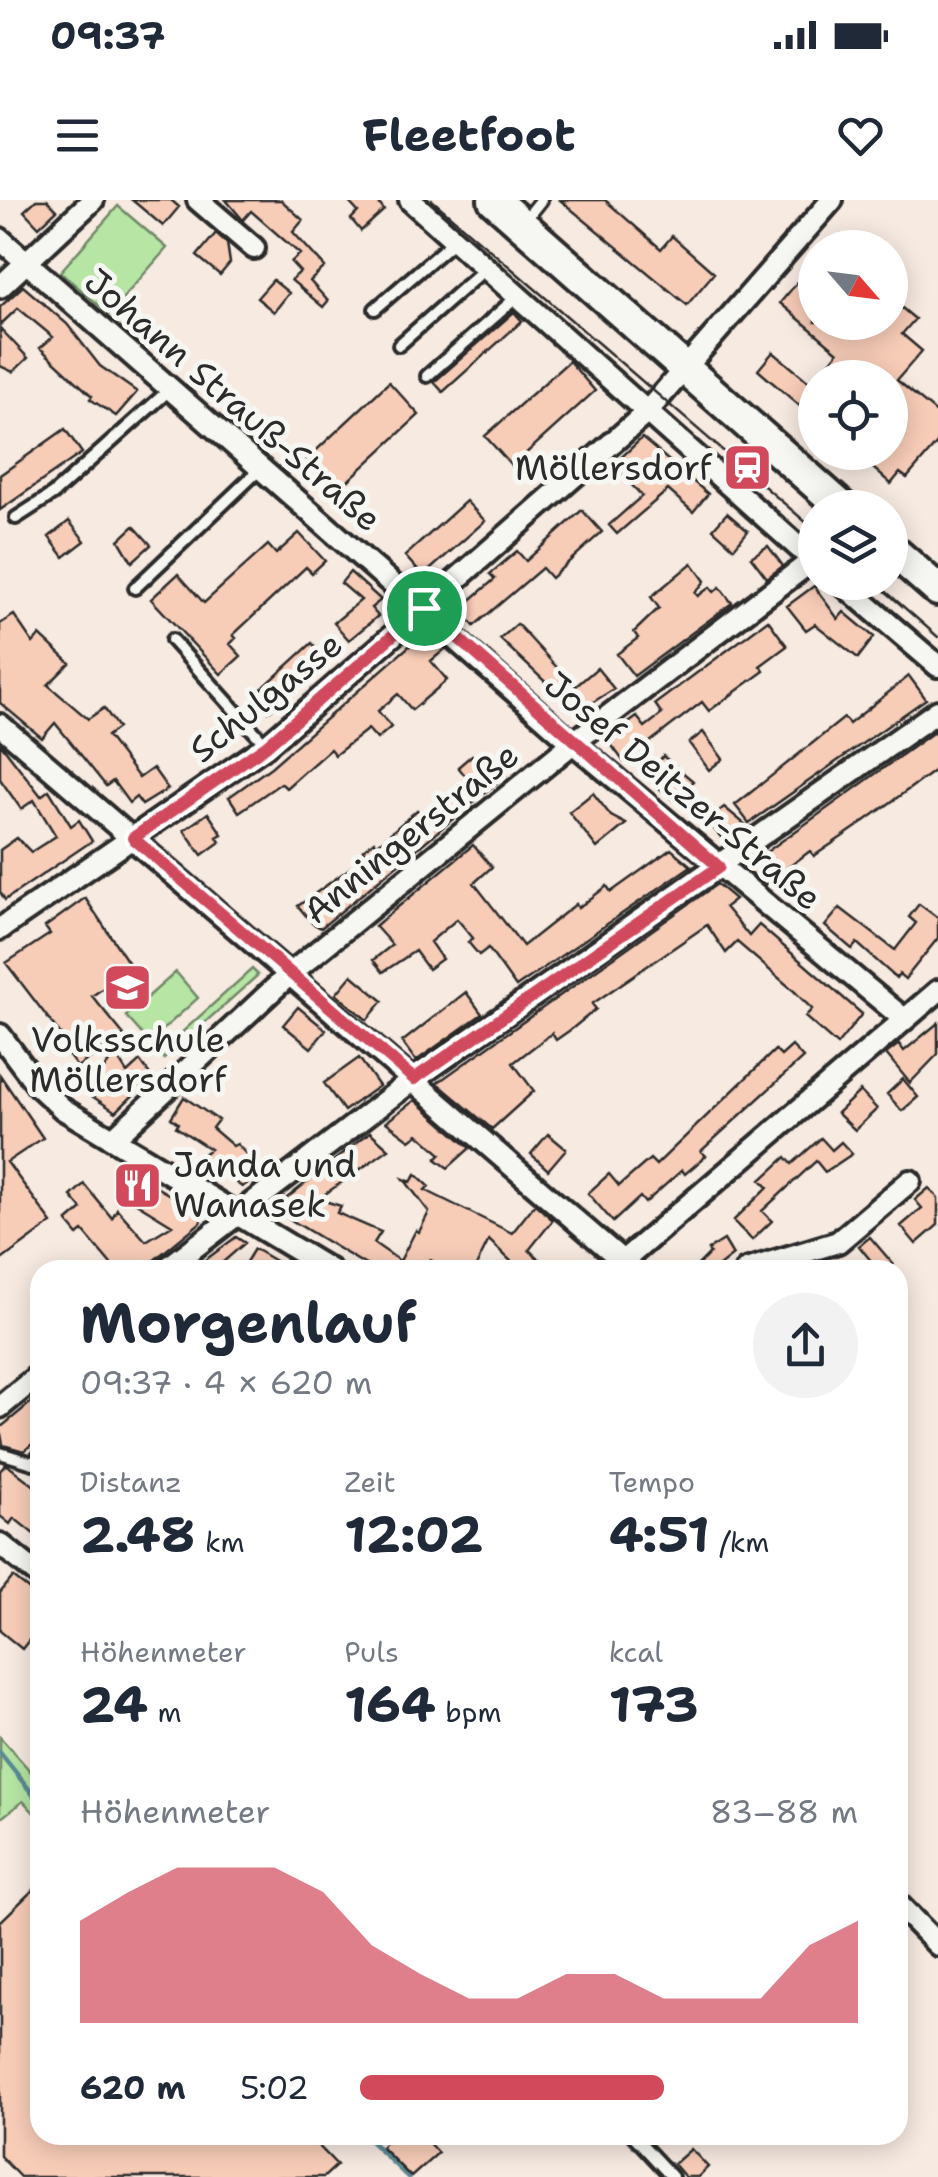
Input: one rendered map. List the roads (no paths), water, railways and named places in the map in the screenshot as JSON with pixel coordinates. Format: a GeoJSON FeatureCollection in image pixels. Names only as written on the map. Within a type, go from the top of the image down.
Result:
{"type":"FeatureCollection","features":[{"type":"Feature","properties":{"kind":"main road"},"geometry":{"type":"LineString","coordinates":[[494,200],[823,490]]}},
{"type":"Feature","properties":{"kind":"main road"},"geometry":{"type":"LineString","coordinates":[[908,564],[938,590]]}},
{"type":"Feature","properties":{"kind":"street"},"geometry":{"type":"LineString","coordinates":[[0,287],[94,200]]}},
{"type":"Feature","properties":{"kind":"street"},"geometry":{"type":"LineString","coordinates":[[198,200],[254,248]]}},
{"type":"Feature","properties":{"kind":"street"},"geometry":{"type":"LineString","coordinates":[[410,200],[618,382],[645,414],[798,547]]}},
{"type":"Feature","properties":{"kind":"street","name":"Schulgasse"},"geometry":{"type":"LineString","coordinates":[[0,929],[266,746],[424,608],[645,414],[832,200]]}},
{"type":"Feature","properties":{"kind":"street","name":"Johann Strauß-Straße"},"geometry":{"type":"LineString","coordinates":[[0,239],[168,391],[424,608]]}},
{"type":"Feature","properties":{"kind":"street","name":"Anningerstraße"},"geometry":{"type":"LineString","coordinates":[[113,1139],[291,973],[572,743],[798,573]]}},
{"type":"Feature","properties":{"kind":"street"},"geometry":{"type":"LineString","coordinates":[[861,600],[938,666]]}},
{"type":"Feature","properties":{"kind":"street","name":"Josef Deitzer-Straße"},"geometry":{"type":"LineString","coordinates":[[424,608],[572,743],[904,1018]]}},
{"type":"Feature","properties":{"kind":"street"},"geometry":{"type":"LineString","coordinates":[[178,1260],[235,1212],[414,1079],[938,711]]}},
{"type":"Feature","properties":{"kind":"street"},"geometry":{"type":"LineString","coordinates":[[0,725],[621,1260]]}},
{"type":"Feature","properties":{"kind":"street"},"geometry":{"type":"LineString","coordinates":[[635,1260],[938,990]]}},
{"type":"Feature","properties":{"kind":"street"},"geometry":{"type":"LineString","coordinates":[[0,1035],[38,1086],[63,1109],[314,1260]]}},
{"type":"Feature","properties":{"kind":"street"},"geometry":{"type":"LineString","coordinates":[[779,1260],[838,1242],[910,1180]]}},
{"type":"Feature","properties":{"kind":"street"},"geometry":{"type":"LineString","coordinates":[[0,1407],[30,1382]]}},
{"type":"Feature","properties":{"kind":"street"},"geometry":{"type":"LineString","coordinates":[[0,1544],[30,1568]]}},
{"type":"Feature","properties":{"kind":"street"},"geometry":{"type":"LineString","coordinates":[[908,1914],[938,1945]]}},
{"type":"Feature","properties":{"kind":"lane"},"geometry":{"type":"LineString","coordinates":[[521,224],[541,200]]}},
{"type":"Feature","properties":{"kind":"lane"},"geometry":{"type":"LineString","coordinates":[[375,309],[456,239]]}},
{"type":"Feature","properties":{"kind":"lane"},"geometry":{"type":"LineString","coordinates":[[398,345],[487,267]]}},
{"type":"Feature","properties":{"kind":"lane"},"geometry":{"type":"LineString","coordinates":[[427,376],[519,296]]}},
{"type":"Feature","properties":{"kind":"lane"},"geometry":{"type":"LineString","coordinates":[[16,518],[53,494],[168,391]]}},
{"type":"Feature","properties":{"kind":"lane"},"geometry":{"type":"LineString","coordinates":[[135,588],[260,469]]}},
{"type":"Feature","properties":{"kind":"lane"},"geometry":{"type":"LineString","coordinates":[[172,640],[266,746]]}},
{"type":"Feature","properties":{"kind":"lane"},"geometry":{"type":"LineString","coordinates":[[0,1452],[30,1462]]}},
{"type":"Feature","properties":{"kind":"lane"},"geometry":{"type":"LineString","coordinates":[[642,2145],[672,2177]]}},
{"type":"Feature","properties":{"kind":"waterway"},"geometry":{"type":"LineString","coordinates":[[0,1753],[30,1790]]}},
{"type":"Feature","properties":{"kind":"waterway"},"geometry":{"type":"LineString","coordinates":[[374,2145],[408,2177]]}},
{"type":"Feature","properties":{"kind":"tram line"},"geometry":{"type":"LineString","coordinates":[[432,200],[798,515]]}},
{"type":"Feature","properties":{"kind":"tram line"},"geometry":{"type":"LineString","coordinates":[[896,600],[938,637]]}},
{"type":"Feature","properties":{"kind":"place","name":"Möllersdorf"},"geometry":{"type":"Point","coordinates":[747,468]}},
{"type":"Feature","properties":{"kind":"place","name":"Volksschule Möllersdorf"},"geometry":{"type":"Point","coordinates":[128,988]}},
{"type":"Feature","properties":{"kind":"place","name":"Janda und Wanasek"},"geometry":{"type":"Point","coordinates":[138,1185]}}]}
